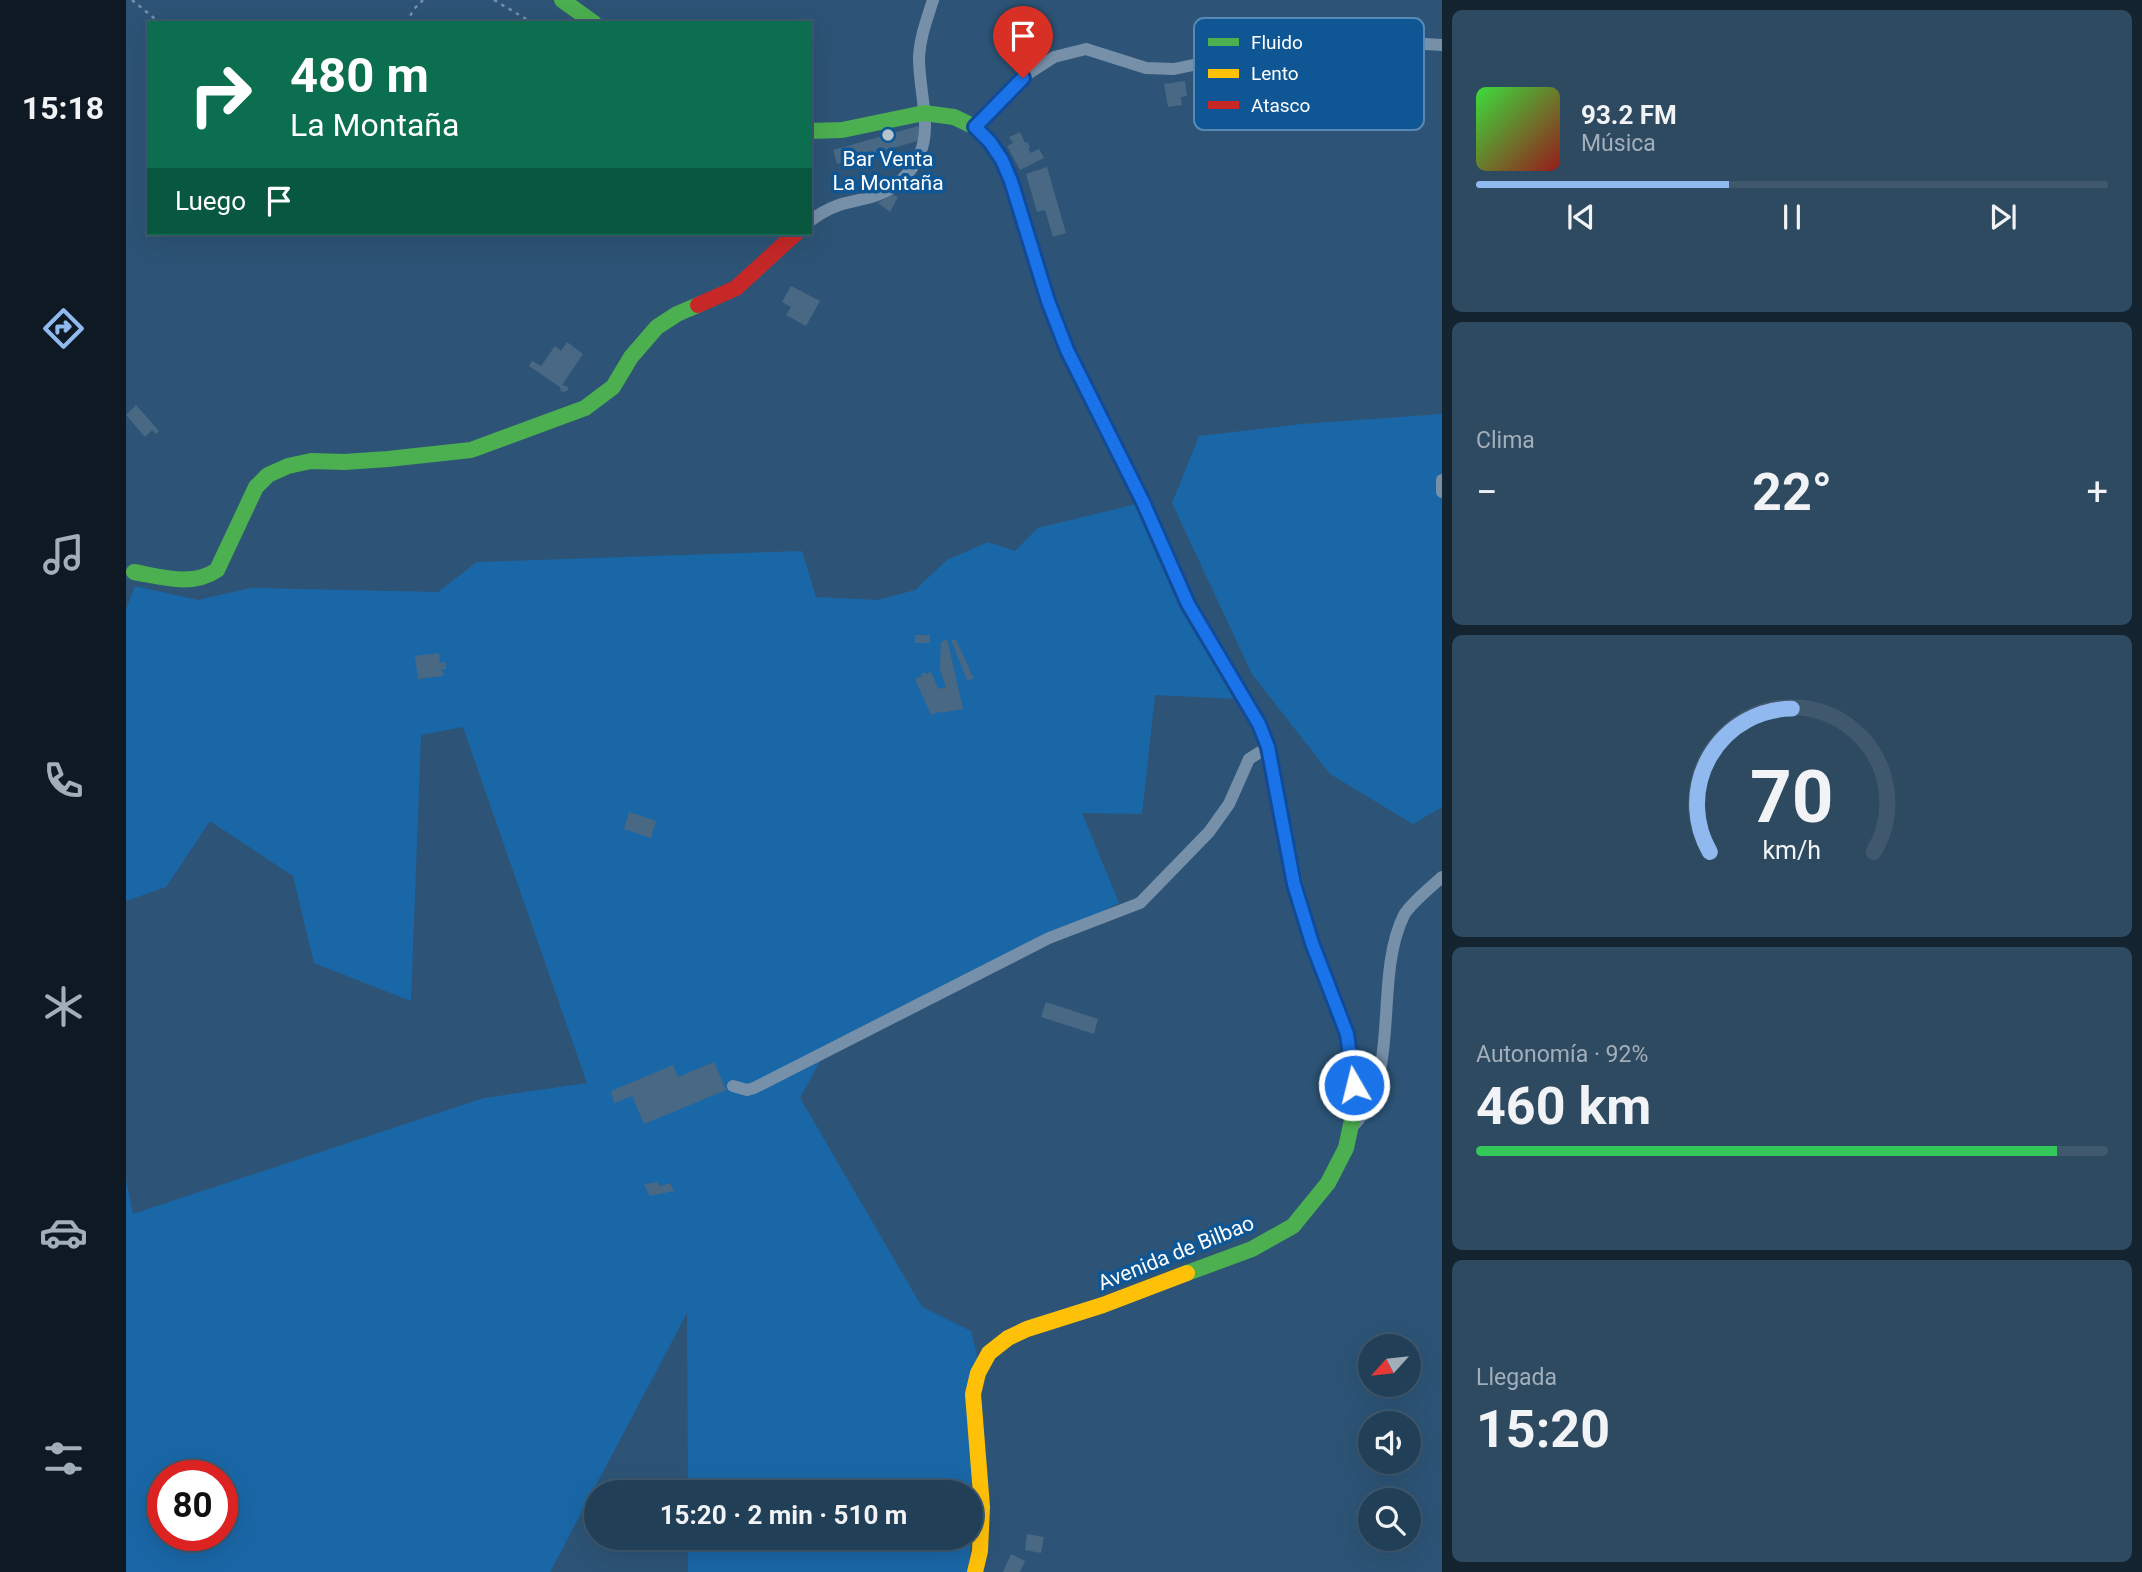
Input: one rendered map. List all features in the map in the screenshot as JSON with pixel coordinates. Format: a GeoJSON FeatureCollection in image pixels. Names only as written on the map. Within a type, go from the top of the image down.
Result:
{"type":"FeatureCollection","features":[{"type":"Feature","properties":{"kind":"main road"},"geometry":{"type":"LineString","coordinates":[[562,0],[591,21]]}},
{"type":"Feature","properties":{"kind":"main road"},"geometry":{"type":"LineString","coordinates":[[812,131],[842,130],[924,113],[954,117],[975,127]]}},
{"type":"Feature","properties":{"kind":"main road","name":"Avenida de Bilbao"},"geometry":{"type":"LineString","coordinates":[[975,127],[990,142],[1011,181],[1036,265],[1067,350],[1143,502],[1188,604],[1259,724],[1268,747],[1294,884],[1312,943],[1347,1034],[1356,1101],[1346,1148],[1328,1183],[1293,1226],[1241,1253],[1103,1306],[1027,1329],[989,1353],[978,1373],[973,1394],[983,1530],[975,1572]]}},
{"type":"Feature","properties":{"kind":"main road"},"geometry":{"type":"LineString","coordinates":[[134,572],[183,580],[210,577],[217,570],[256,487],[268,475],[288,466],[311,461],[388,459],[471,450],[585,408],[613,387],[631,357],[657,327],[677,314],[736,288],[794,235]]}},
{"type":"Feature","properties":{"kind":"street"},"geometry":{"type":"LineString","coordinates":[[812,220],[824,211],[877,196],[897,185],[920,158],[926,133],[919,57],[922,34],[933,0]]}},
{"type":"Feature","properties":{"kind":"street"},"geometry":{"type":"LineString","coordinates":[[1424,44],[1442,45]]}},
{"type":"Feature","properties":{"kind":"street"},"geometry":{"type":"LineString","coordinates":[[975,127],[1023,78],[1055,57],[1086,49],[1146,68],[1174,69],[1194,65]]}},
{"type":"Feature","properties":{"kind":"street"},"geometry":{"type":"LineString","coordinates":[[1442,480],[1442,492]]}},
{"type":"Feature","properties":{"kind":"street"},"geometry":{"type":"LineString","coordinates":[[733,1086],[747,1090],[754,1088],[1049,938],[1140,903],[1209,832],[1229,804],[1249,759],[1268,747]]}},
{"type":"Feature","properties":{"kind":"street"},"geometry":{"type":"LineString","coordinates":[[1351,1128],[1364,1114],[1372,1098],[1379,1072],[1393,942],[1405,912],[1442,877]]}},
{"type":"Feature","properties":{"kind":"path"},"geometry":{"type":"LineString","coordinates":[[132,0],[158,21]]}},
{"type":"Feature","properties":{"kind":"path"},"geometry":{"type":"LineString","coordinates":[[407,21],[423,0]]}},
{"type":"Feature","properties":{"kind":"path"},"geometry":{"type":"LineString","coordinates":[[494,0],[530,21]]}},
{"type":"Feature","properties":{"kind":"shaded area"},"geometry":{"type":"Polygon","coordinates":[[[1442,414],[1442,807],[1413,824],[1330,774],[1252,674],[1172,503],[1199,436],[1302,424],[1442,414]]]}},
{"type":"Feature","properties":{"kind":"shaded area"},"geometry":{"type":"Polygon","coordinates":[[[1136,504],[1239,699],[1155,695],[1142,814],[1082,813],[1119,903],[826,1050],[800,1098],[922,1307],[971,1331],[977,1355],[972,1480],[688,1480],[687,1313],[599,1480],[584,1480],[584,1508],[550,1572],[126,1572],[126,1180],[133,1214],[484,1098],[587,1083],[463,727],[421,735],[411,1001],[314,963],[293,876],[210,821],[166,887],[126,901],[126,610],[135,586],[198,600],[251,588],[438,592],[477,562],[802,551],[816,597],[878,600],[915,590],[947,560],[988,542],[1015,551],[1038,528],[1136,504]]]}},
{"type":"Feature","properties":{"kind":"shaded area"},"geometry":{"type":"Polygon","coordinates":[[[688,1550],[970,1550],[968,1572],[688,1572],[688,1550]]]}},
{"type":"Feature","properties":{"kind":"building"},"geometry":{"type":"Polygon","coordinates":[[[1185,81],[1187,96],[1181,97],[1182,105],[1168,107],[1164,84],[1185,81]]]}},
{"type":"Feature","properties":{"kind":"building"},"geometry":{"type":"Polygon","coordinates":[[[918,126],[921,140],[837,164],[833,150],[918,126]]]}},
{"type":"Feature","properties":{"kind":"building"},"geometry":{"type":"Polygon","coordinates":[[[1020,132],[1031,153],[1039,149],[1044,158],[1020,170],[1007,146],[1013,143],[1009,137],[1020,132]]]}},
{"type":"Feature","properties":{"kind":"building"},"geometry":{"type":"Polygon","coordinates":[[[1047,167],[1066,233],[1053,237],[1045,210],[1037,212],[1026,174],[1047,167]]]}},
{"type":"Feature","properties":{"kind":"building"},"geometry":{"type":"Polygon","coordinates":[[[892,194],[898,197],[890,212],[878,203],[892,194]]]}},
{"type":"Feature","properties":{"kind":"building"},"geometry":{"type":"Polygon","coordinates":[[[791,286],[820,301],[806,326],[786,315],[791,307],[782,302],[791,286]]]}},
{"type":"Feature","properties":{"kind":"building"},"geometry":{"type":"Polygon","coordinates":[[[567,342],[583,354],[562,385],[568,387],[564,392],[529,366],[532,361],[541,366],[555,346],[561,351],[567,342]]]}},
{"type":"Feature","properties":{"kind":"building"},"geometry":{"type":"Polygon","coordinates":[[[136,405],[159,431],[156,434],[152,430],[145,437],[126,415],[136,405]]]}},
{"type":"Feature","properties":{"kind":"building"},"geometry":{"type":"Polygon","coordinates":[[[915,635],[930,635],[930,643],[915,643],[915,635]]]}},
{"type":"Feature","properties":{"kind":"building"},"geometry":{"type":"Polygon","coordinates":[[[947,639],[963,709],[940,711],[931,715],[915,679],[925,672],[931,672],[938,689],[946,687],[940,670],[941,642],[947,639]]]}},
{"type":"Feature","properties":{"kind":"building"},"geometry":{"type":"Polygon","coordinates":[[[951,640],[956,640],[974,679],[967,680],[951,640]]]}},
{"type":"Feature","properties":{"kind":"building"},"geometry":{"type":"Polygon","coordinates":[[[439,653],[440,663],[445,662],[446,669],[441,669],[444,674],[418,679],[415,656],[439,653]]]}},
{"type":"Feature","properties":{"kind":"building"},"geometry":{"type":"Polygon","coordinates":[[[629,812],[656,821],[651,838],[624,829],[629,812]]]}},
{"type":"Feature","properties":{"kind":"building"},"geometry":{"type":"Polygon","coordinates":[[[1046,1002],[1098,1019],[1094,1034],[1041,1017],[1046,1002]]]}},
{"type":"Feature","properties":{"kind":"building"},"geometry":{"type":"Polygon","coordinates":[[[714,1062],[726,1090],[644,1124],[632,1096],[614,1103],[611,1091],[673,1065],[678,1077],[714,1062]]]}},
{"type":"Feature","properties":{"kind":"building"},"geometry":{"type":"Polygon","coordinates":[[[657,1182],[660,1186],[670,1183],[674,1191],[650,1196],[644,1184],[657,1182]]]}},
{"type":"Feature","properties":{"kind":"building"},"geometry":{"type":"Polygon","coordinates":[[[1027,1534],[1044,1537],[1041,1553],[1025,1550],[1027,1534]]]}},
{"type":"Feature","properties":{"kind":"building"},"geometry":{"type":"Polygon","coordinates":[[[1011,1554],[1025,1561],[1020,1572],[1003,1572],[1011,1554]]]}},
{"type":"Feature","properties":{"kind":"traffic: fast"},"geometry":{"type":"LineString","coordinates":[[562,0],[591,21]]}},
{"type":"Feature","properties":{"kind":"traffic: fast"},"geometry":{"type":"LineString","coordinates":[[812,131],[842,130],[924,113],[954,117],[975,127],[990,142],[1011,181],[1048,301],[1067,350],[1105,427]]}},
{"type":"Feature","properties":{"kind":"traffic: fast"},"geometry":{"type":"LineString","coordinates":[[134,572],[187,579],[217,570],[256,487],[268,475],[288,466],[311,461],[388,459],[471,450],[585,408],[613,387],[631,357],[657,327],[698,305]]}},
{"type":"Feature","properties":{"kind":"traffic: fast"},"geometry":{"type":"LineString","coordinates":[[1187,1273],[1252,1249],[1293,1226],[1328,1183],[1346,1148],[1356,1101],[1347,1034],[1312,943],[1295,884],[1268,747],[1251,710]]}},
{"type":"Feature","properties":{"kind":"traffic: slow"},"geometry":{"type":"LineString","coordinates":[[1105,427],[1143,502],[1188,604],[1251,710]]}},
{"type":"Feature","properties":{"kind":"traffic: slow"},"geometry":{"type":"LineString","coordinates":[[975,1572],[980,1551],[982,1507],[973,1394],[978,1373],[989,1353],[1008,1338],[1027,1329],[1103,1305],[1187,1273]]}},
{"type":"Feature","properties":{"kind":"traffic: jam"},"geometry":{"type":"LineString","coordinates":[[698,305],[736,288],[794,235]]}},
{"type":"Feature","properties":{"kind":"place","name":"Bar Venta La Montaña"},"geometry":{"type":"Point","coordinates":[888,135]}},
{"type":"Feature","properties":{"kind":"route"},"geometry":{"type":"LineString","coordinates":[[1023,78],[975,127],[990,142],[1002,160],[1011,181],[1032,254],[1067,350],[1143,502],[1188,604],[1259,724],[1268,747],[1294,884],[1312,943],[1347,1034],[1354,1085]]}}]}
